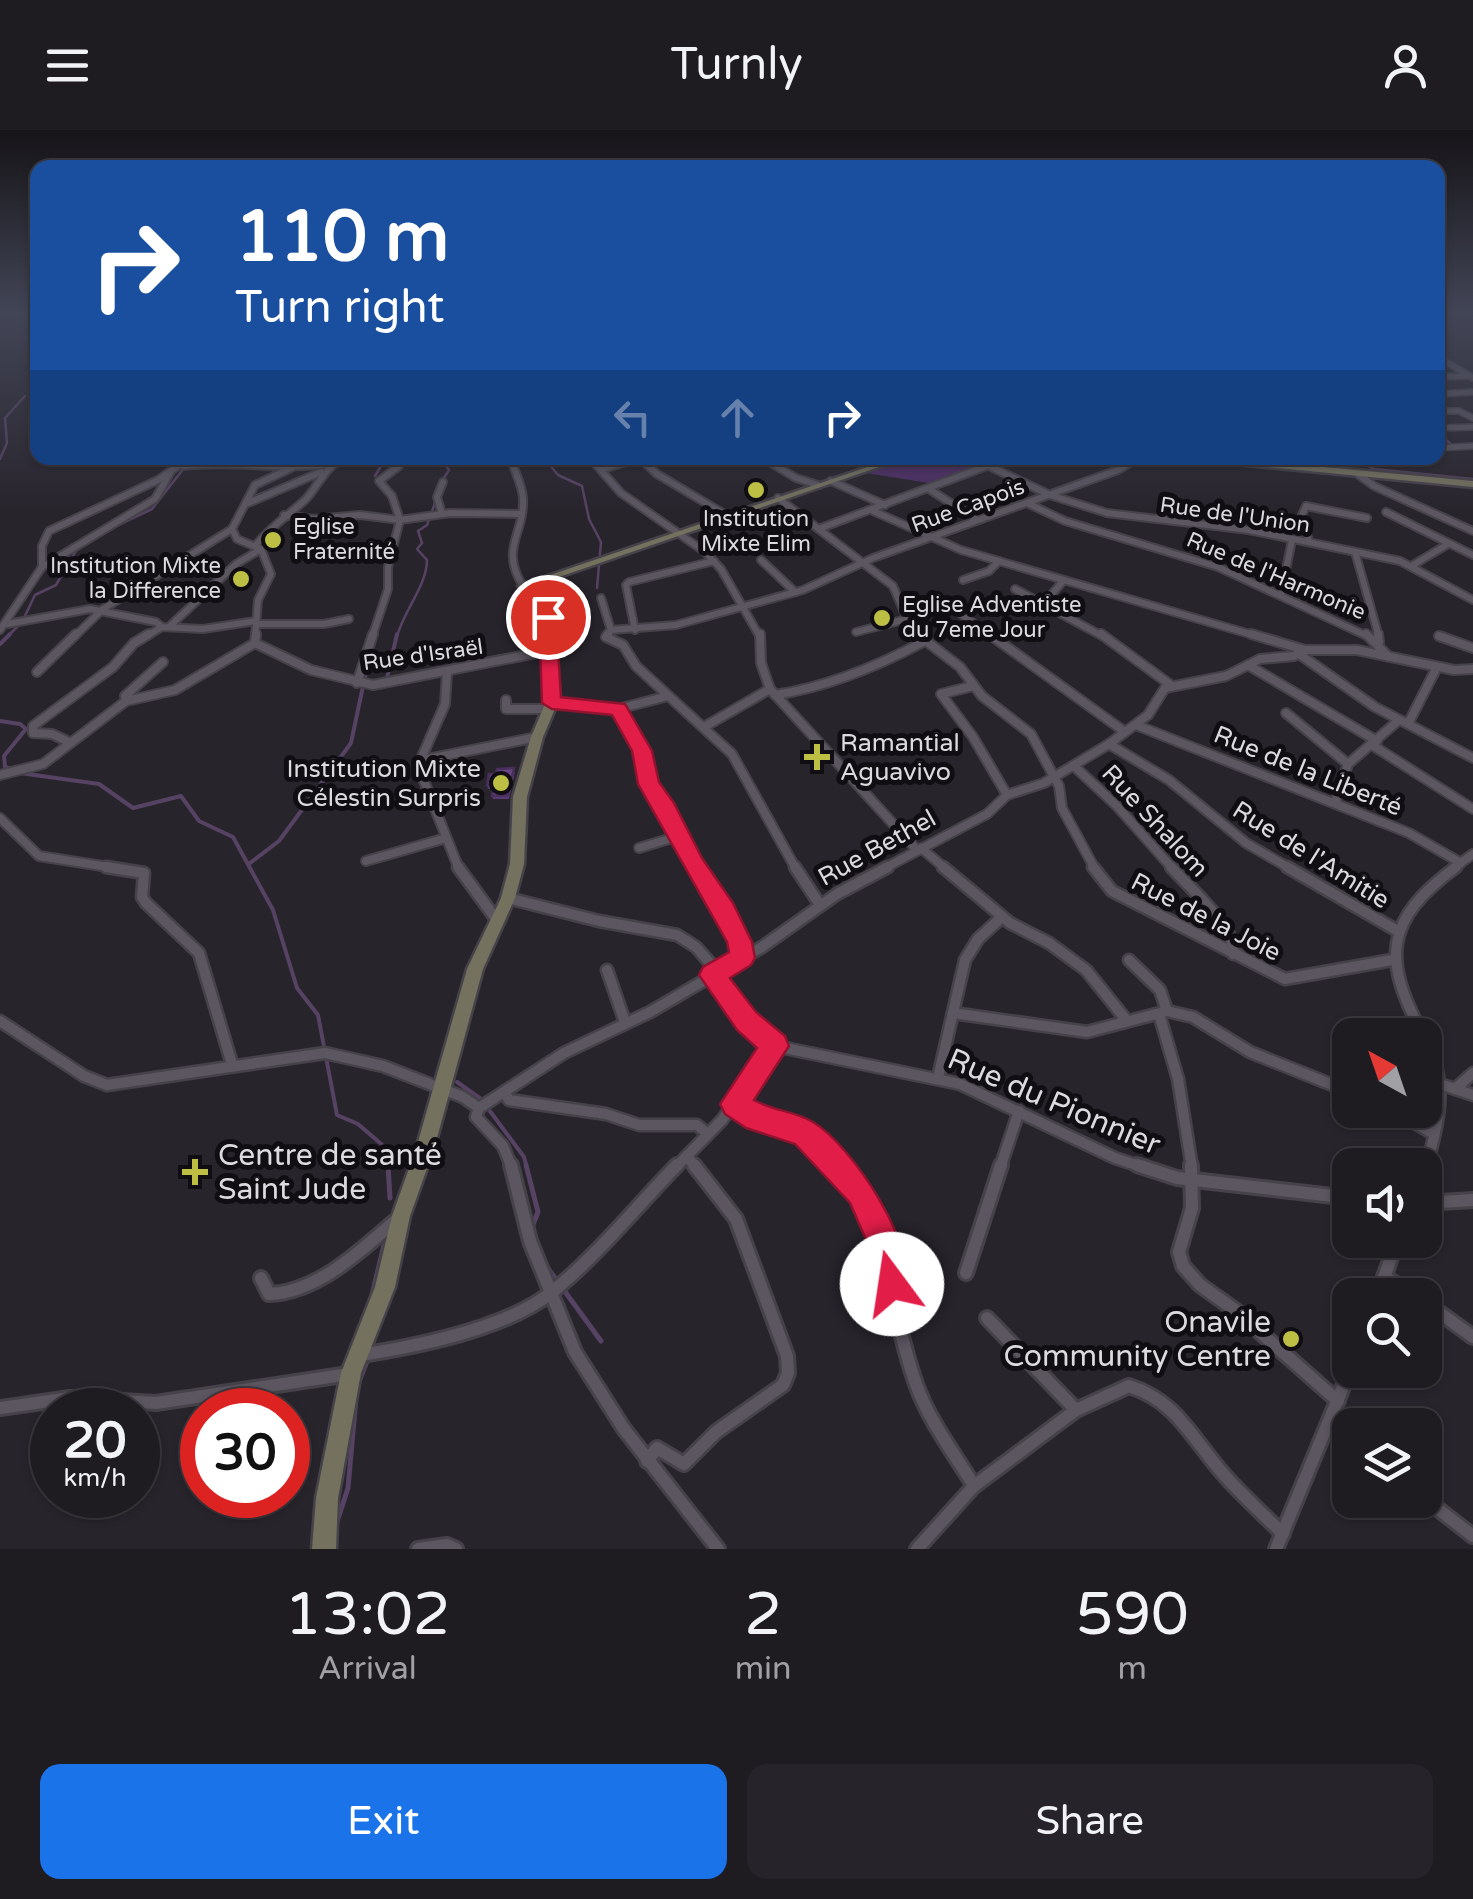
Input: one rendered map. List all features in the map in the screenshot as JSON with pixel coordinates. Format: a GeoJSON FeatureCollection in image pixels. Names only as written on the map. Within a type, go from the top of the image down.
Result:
{"type":"FeatureCollection","features":[{"type":"Feature","properties":{"kind":"street"},"geometry":{"type":"LineString","coordinates":[[1445,394],[1473,392]]}},
{"type":"Feature","properties":{"kind":"street"},"geometry":{"type":"LineString","coordinates":[[1445,411],[1458,411],[1473,418]]}},
{"type":"Feature","properties":{"kind":"street"},"geometry":{"type":"LineString","coordinates":[[1445,428],[1473,426]]}},
{"type":"Feature","properties":{"kind":"street"},"geometry":{"type":"LineString","coordinates":[[1445,448],[1473,446]]}},
{"type":"Feature","properties":{"kind":"street"},"geometry":{"type":"LineString","coordinates":[[49,531],[181,465]]}},
{"type":"Feature","properties":{"kind":"street"},"geometry":{"type":"LineString","coordinates":[[178,467],[187,465]]}},
{"type":"Feature","properties":{"kind":"street"},"geometry":{"type":"LineString","coordinates":[[269,465],[331,466]]}},
{"type":"Feature","properties":{"kind":"street"},"geometry":{"type":"LineString","coordinates":[[0,775],[44,764],[126,701],[176,690],[255,643],[258,600],[271,574],[259,547],[237,540],[232,530],[236,513],[246,504],[281,492],[334,465]]}},
{"type":"Feature","properties":{"kind":"street"},"geometry":{"type":"LineString","coordinates":[[358,683],[388,589],[388,567],[400,520],[392,496],[379,481],[399,465]]}},
{"type":"Feature","properties":{"kind":"street"},"geometry":{"type":"LineString","coordinates":[[324,1549],[328,1498],[351,1373],[385,1287],[401,1216],[425,1148],[474,968],[508,898],[518,864],[520,797],[549,706],[548,617],[515,575],[510,542],[523,501],[510,465]]}},
{"type":"Feature","properties":{"kind":"street"},"geometry":{"type":"LineString","coordinates":[[598,465],[621,493],[714,561],[760,632],[761,663],[772,692],[804,724],[861,795],[1002,917],[1086,970],[1127,1021]]}},
{"type":"Feature","properties":{"kind":"street"},"geometry":{"type":"LineString","coordinates":[[603,470],[618,465]]}},
{"type":"Feature","properties":{"kind":"street"},"geometry":{"type":"LineString","coordinates":[[647,465],[726,515]]}},
{"type":"Feature","properties":{"kind":"street"},"geometry":{"type":"LineString","coordinates":[[775,465],[796,478],[818,484]]}},
{"type":"Feature","properties":{"kind":"street"},"geometry":{"type":"LineString","coordinates":[[523,586],[880,465]]}},
{"type":"Feature","properties":{"kind":"street"},"geometry":{"type":"LineString","coordinates":[[820,528],[995,465]]}},
{"type":"Feature","properties":{"kind":"street","name":"Rue Capois"},"geometry":{"type":"LineString","coordinates":[[611,630],[676,625],[795,592],[1126,465]]}},
{"type":"Feature","properties":{"kind":"street"},"geometry":{"type":"LineString","coordinates":[[1272,465],[1473,485]]}},
{"type":"Feature","properties":{"kind":"street"},"geometry":{"type":"LineString","coordinates":[[69,742],[52,734],[34,733],[33,726],[113,666],[134,644],[166,626],[259,547],[266,530],[309,496],[315,482],[331,466]]}},
{"type":"Feature","properties":{"kind":"street"},"geometry":{"type":"LineString","coordinates":[[246,504],[254,486],[293,467]]}},
{"type":"Feature","properties":{"kind":"street","name":"Rue de l'Union"},"geometry":{"type":"LineString","coordinates":[[991,467],[1050,495],[1107,513],[1161,522],[1225,526],[1413,565],[1473,600]]}},
{"type":"Feature","properties":{"kind":"street"},"geometry":{"type":"LineString","coordinates":[[2,627],[42,567],[155,499],[170,480],[170,472]]}},
{"type":"Feature","properties":{"kind":"street"},"geometry":{"type":"LineString","coordinates":[[1359,474],[1374,486],[1473,530]]}},
{"type":"Feature","properties":{"kind":"street"},"geometry":{"type":"LineString","coordinates":[[831,481],[885,505]]}},
{"type":"Feature","properties":{"kind":"street"},"geometry":{"type":"LineString","coordinates":[[442,482],[437,498],[442,514]]}},
{"type":"Feature","properties":{"kind":"street"},"geometry":{"type":"LineString","coordinates":[[929,489],[977,520]]}},
{"type":"Feature","properties":{"kind":"street","name":"Rue de la Joie"},"geometry":{"type":"LineString","coordinates":[[778,498],[893,586],[923,642],[960,667],[973,686],[1030,734],[1054,777],[1065,814],[1097,874],[1112,891],[1285,980],[1306,978],[1370,959],[1392,960]]}},
{"type":"Feature","properties":{"kind":"street","name":"Rue de l'Harmonie"},"geometry":{"type":"LineString","coordinates":[[1027,503],[1087,529],[1154,545],[1280,594],[1379,642],[1389,657]]}},
{"type":"Feature","properties":{"kind":"street"},"geometry":{"type":"LineString","coordinates":[[1309,542],[1302,515],[1306,506],[1367,518]]}},
{"type":"Feature","properties":{"kind":"street"},"geometry":{"type":"LineString","coordinates":[[873,511],[960,550],[1301,652],[1347,690],[1473,758]]}},
{"type":"Feature","properties":{"kind":"street"},"geometry":{"type":"LineString","coordinates":[[1386,512],[1473,555]]}},
{"type":"Feature","properties":{"kind":"street"},"geometry":{"type":"LineString","coordinates":[[284,515],[326,519],[360,515],[400,520],[442,514],[519,514]]}},
{"type":"Feature","properties":{"kind":"street"},"geometry":{"type":"LineString","coordinates":[[42,567],[42,546],[49,531],[47,518]]}},
{"type":"Feature","properties":{"kind":"street"},"geometry":{"type":"LineString","coordinates":[[1154,545],[1161,522]]}},
{"type":"Feature","properties":{"kind":"street"},"geometry":{"type":"LineString","coordinates":[[37,672],[103,610],[232,530]]}},
{"type":"Feature","properties":{"kind":"street"},"geometry":{"type":"LineString","coordinates":[[1280,594],[1292,540]]}},
{"type":"Feature","properties":{"kind":"street"},"geometry":{"type":"LineString","coordinates":[[1413,565],[1448,544]]}},
{"type":"Feature","properties":{"kind":"street"},"geometry":{"type":"LineString","coordinates":[[1355,552],[1361,588],[1379,628],[1379,642]]}},
{"type":"Feature","properties":{"kind":"street"},"geometry":{"type":"LineString","coordinates":[[761,560],[795,592]]}},
{"type":"Feature","properties":{"kind":"street"},"geometry":{"type":"LineString","coordinates":[[634,630],[626,585],[629,582],[714,561]]}},
{"type":"Feature","properties":{"kind":"street"},"geometry":{"type":"LineString","coordinates":[[963,580],[989,572],[999,561]]}},
{"type":"Feature","properties":{"kind":"street"},"geometry":{"type":"LineString","coordinates":[[1046,601],[1064,581]]}},
{"type":"Feature","properties":{"kind":"street"},"geometry":{"type":"LineString","coordinates":[[1015,589],[1046,601],[1096,630],[1172,686],[1226,676],[1260,659],[1301,652],[1357,650],[1437,668],[1473,670]]}},
{"type":"Feature","properties":{"kind":"street"},"geometry":{"type":"LineString","coordinates":[[601,598],[611,630],[606,637],[623,645],[636,666],[732,754],[780,845],[820,905]]}},
{"type":"Feature","properties":{"kind":"street"},"geometry":{"type":"LineString","coordinates":[[951,607],[1125,732]]}},
{"type":"Feature","properties":{"kind":"street"},"geometry":{"type":"LineString","coordinates":[[2,627],[103,610],[166,626],[203,630],[257,622],[312,624],[349,619]]}},
{"type":"Feature","properties":{"kind":"street"},"geometry":{"type":"LineString","coordinates":[[856,632],[908,618]]}},
{"type":"Feature","properties":{"kind":"street"},"geometry":{"type":"LineString","coordinates":[[1439,636],[1473,648]]}},
{"type":"Feature","properties":{"kind":"street"},"geometry":{"type":"LineString","coordinates":[[704,727],[772,692],[799,690],[893,658],[923,642]]}},
{"type":"Feature","properties":{"kind":"street","name":"Rue d'Israël"},"geometry":{"type":"LineString","coordinates":[[255,643],[275,656],[358,683],[388,683],[548,651]]}},
{"type":"Feature","properties":{"kind":"street"},"geometry":{"type":"LineString","coordinates":[[126,701],[125,696],[163,662]]}},
{"type":"Feature","properties":{"kind":"street"},"geometry":{"type":"LineString","coordinates":[[1248,665],[1473,809]]}},
{"type":"Feature","properties":{"kind":"street"},"geometry":{"type":"LineString","coordinates":[[1335,803],[1348,764],[1404,722],[1437,668]]}},
{"type":"Feature","properties":{"kind":"street"},"geometry":{"type":"LineString","coordinates":[[447,673],[445,704],[418,762],[464,881],[496,918]]}},
{"type":"Feature","properties":{"kind":"street"},"geometry":{"type":"LineString","coordinates":[[973,686],[942,694],[1007,795]]}},
{"type":"Feature","properties":{"kind":"street","name":"Rue Bethel"},"geometry":{"type":"LineString","coordinates":[[479,1108],[564,1053],[742,958],[820,905],[987,814],[1007,795],[1074,766],[1148,715],[1158,694],[1172,686]]}},
{"type":"Feature","properties":{"kind":"street"},"geometry":{"type":"LineString","coordinates":[[506,700],[506,709],[618,709],[668,696]]}},
{"type":"Feature","properties":{"kind":"street"},"geometry":{"type":"LineString","coordinates":[[618,709],[642,751],[648,784],[724,910],[742,958]]}},
{"type":"Feature","properties":{"kind":"street"},"geometry":{"type":"LineString","coordinates":[[1286,713],[1348,764]]}},
{"type":"Feature","properties":{"kind":"street","name":"Rue de la Liberté"},"geometry":{"type":"LineString","coordinates":[[1136,724],[1408,833],[1461,863]]}},
{"type":"Feature","properties":{"kind":"street"},"geometry":{"type":"LineString","coordinates":[[418,762],[537,737]]}},
{"type":"Feature","properties":{"kind":"street","name":"Rue de l'Amitie"},"geometry":{"type":"LineString","coordinates":[[1109,744],[1168,780],[1231,833],[1396,930]]}},
{"type":"Feature","properties":{"kind":"street","name":"Rue Shalom"},"geometry":{"type":"LineString","coordinates":[[1074,766],[1124,813],[1228,931],[1235,944],[1233,954]]}},
{"type":"Feature","properties":{"kind":"street"},"geometry":{"type":"LineString","coordinates":[[0,818],[39,856],[144,874],[142,896],[146,903],[192,945],[205,966],[232,1064]]}},
{"type":"Feature","properties":{"kind":"street"},"geometry":{"type":"LineString","coordinates":[[639,848],[682,835]]}},
{"type":"Feature","properties":{"kind":"street"},"geometry":{"type":"LineString","coordinates":[[366,862],[446,838]]}},
{"type":"Feature","properties":{"kind":"street"},"geometry":{"type":"LineString","coordinates":[[1415,1018],[1398,985],[1392,960],[1396,930],[1429,892],[1473,854]]}},
{"type":"Feature","properties":{"kind":"street"},"geometry":{"type":"LineString","coordinates":[[358,1356],[407,1348],[502,1319],[550,1294],[708,1134],[735,1104],[775,1046],[747,1021],[696,947],[677,935],[599,921],[508,898]]}},
{"type":"Feature","properties":{"kind":"street"},"geometry":{"type":"LineString","coordinates":[[938,1078],[965,960],[978,939],[1002,917]]}},
{"type":"Feature","properties":{"kind":"street"},"geometry":{"type":"LineString","coordinates":[[1129,960],[1160,990],[1186,1126],[1192,1210],[1180,1249],[1184,1268],[1338,1401]]}},
{"type":"Feature","properties":{"kind":"street"},"geometry":{"type":"LineString","coordinates":[[608,970],[624,1022]]}},
{"type":"Feature","properties":{"kind":"street"},"geometry":{"type":"LineString","coordinates":[[953,1013],[1087,1032],[1163,1012],[1193,1016],[1250,1052],[1332,1085]]}},
{"type":"Feature","properties":{"kind":"street"},"geometry":{"type":"LineString","coordinates":[[0,1021],[84,1076],[106,1085],[325,1053],[382,1066],[479,1108],[476,1117],[500,1138],[508,1156],[530,1243],[576,1353],[647,1461],[718,1549]]}},
{"type":"Feature","properties":{"kind":"street","name":"Rue du Pionnier"},"geometry":{"type":"LineString","coordinates":[[775,1046],[938,1078],[1019,1111],[1114,1158],[1192,1181],[1332,1196]]}},
{"type":"Feature","properties":{"kind":"street"},"geometry":{"type":"LineString","coordinates":[[1442,1073],[1449,1087],[1473,1095]]}},
{"type":"Feature","properties":{"kind":"street"},"geometry":{"type":"LineString","coordinates":[[1430,1148],[1449,1087],[1473,1073]]}},
{"type":"Feature","properties":{"kind":"street"},"geometry":{"type":"LineString","coordinates":[[504,1092],[510,1100],[523,1104],[606,1114],[639,1124],[697,1125],[708,1134]]}},
{"type":"Feature","properties":{"kind":"street"},"geometry":{"type":"LineString","coordinates":[[735,1104],[756,1118],[804,1132],[860,1192],[882,1241],[913,1373],[928,1412],[974,1486]]}},
{"type":"Feature","properties":{"kind":"street"},"geometry":{"type":"LineString","coordinates":[[966,1273],[1019,1111]]}},
{"type":"Feature","properties":{"kind":"street"},"geometry":{"type":"LineString","coordinates":[[1424,1128],[1434,1134]]}},
{"type":"Feature","properties":{"kind":"street"},"geometry":{"type":"LineString","coordinates":[[647,1461],[656,1448],[684,1464],[716,1432],[783,1385],[788,1373],[788,1356],[736,1219],[687,1156]]}},
{"type":"Feature","properties":{"kind":"street"},"geometry":{"type":"LineString","coordinates":[[1442,1201],[1473,1200]]}},
{"type":"Feature","properties":{"kind":"street"},"geometry":{"type":"LineString","coordinates":[[261,1278],[268,1294],[277,1296],[304,1285],[374,1240],[401,1216]]}},
{"type":"Feature","properties":{"kind":"street"},"geometry":{"type":"LineString","coordinates":[[1384,1277],[1391,1258]]}},
{"type":"Feature","properties":{"kind":"street"},"geometry":{"type":"LineString","coordinates":[[1442,1314],[1473,1337]]}},
{"type":"Feature","properties":{"kind":"street"},"geometry":{"type":"LineString","coordinates":[[987,1318],[1076,1410]]}},
{"type":"Feature","properties":{"kind":"street"},"geometry":{"type":"LineString","coordinates":[[0,1408],[70,1398],[156,1403],[351,1373]]}},
{"type":"Feature","properties":{"kind":"street"},"geometry":{"type":"LineString","coordinates":[[917,1549],[974,1486],[1076,1410],[1129,1386],[1156,1394],[1224,1476],[1283,1534]]}},
{"type":"Feature","properties":{"kind":"street"},"geometry":{"type":"LineString","coordinates":[[1276,1549],[1343,1388]]}},
{"type":"Feature","properties":{"kind":"street"},"geometry":{"type":"LineString","coordinates":[[1442,1512],[1473,1536]]}},
{"type":"Feature","properties":{"kind":"street"},"geometry":{"type":"LineString","coordinates":[[418,1549],[447,1544],[456,1549]]}},
{"type":"Feature","properties":{"kind":"shaded area"},"geometry":{"type":"Polygon","coordinates":[[[891,465],[986,465],[935,484],[866,473],[891,465]]]}},
{"type":"Feature","properties":{"kind":"building","name":"Institution Mixte Célestin Surpris"},"geometry":{"type":"Polygon","coordinates":[[[514,768],[508,795],[492,796],[494,785],[487,785],[489,774],[514,768]]]}},
{"type":"Feature","properties":{"kind":"waterway"},"geometry":{"type":"LineString","coordinates":[[0,459],[7,443],[5,418],[25,396]]}},
{"type":"Feature","properties":{"kind":"waterway"},"geometry":{"type":"LineString","coordinates":[[1445,439],[1450,443]]}},
{"type":"Feature","properties":{"kind":"waterway"},"geometry":{"type":"LineString","coordinates":[[114,527],[152,509],[186,465]]}},
{"type":"Feature","properties":{"kind":"waterway"},"geometry":{"type":"LineString","coordinates":[[375,476],[382,465]]}},
{"type":"Feature","properties":{"kind":"waterway"},"geometry":{"type":"LineString","coordinates":[[442,481],[449,470],[446,465]]}},
{"type":"Feature","properties":{"kind":"waterway"},"geometry":{"type":"LineString","coordinates":[[550,465],[558,475],[582,486],[589,519],[601,542],[597,588]]}},
{"type":"Feature","properties":{"kind":"waterway"},"geometry":{"type":"LineString","coordinates":[[1366,465],[1473,479]]}},
{"type":"Feature","properties":{"kind":"waterway"},"geometry":{"type":"LineString","coordinates":[[397,637],[426,570],[427,560],[417,549],[422,543],[418,531],[427,525],[436,500]]}},
{"type":"Feature","properties":{"kind":"waterway"},"geometry":{"type":"LineString","coordinates":[[0,644],[22,622],[35,595],[56,585],[77,549]]}},
{"type":"Feature","properties":{"kind":"waterway"},"geometry":{"type":"LineString","coordinates":[[387,678],[397,634]]}},
{"type":"Feature","properties":{"kind":"waterway"},"geometry":{"type":"LineString","coordinates":[[250,863],[279,841],[351,743],[370,653]]}},
{"type":"Feature","properties":{"kind":"waterway"},"geometry":{"type":"LineString","coordinates":[[0,721],[20,724],[26,729],[4,756],[5,767],[11,769]]}},
{"type":"Feature","properties":{"kind":"waterway"},"geometry":{"type":"LineString","coordinates":[[20,773],[99,784],[133,808],[181,796],[199,821],[233,837],[273,910],[297,988],[318,1015],[337,1115],[358,1124],[387,1149],[388,1168]]}},
{"type":"Feature","properties":{"kind":"waterway"},"geometry":{"type":"LineString","coordinates":[[457,1082],[481,1099],[524,1157],[527,1168]]}},
{"type":"Feature","properties":{"kind":"waterway"},"geometry":{"type":"LineString","coordinates":[[388,1165],[390,1198]]}},
{"type":"Feature","properties":{"kind":"waterway"},"geometry":{"type":"LineString","coordinates":[[526,1165],[538,1212],[532,1227]]}},
{"type":"Feature","properties":{"kind":"waterway"},"geometry":{"type":"LineString","coordinates":[[371,1299],[384,1245]]}},
{"type":"Feature","properties":{"kind":"waterway"},"geometry":{"type":"LineString","coordinates":[[547,1267],[601,1341]]}},
{"type":"Feature","properties":{"kind":"waterway"},"geometry":{"type":"LineString","coordinates":[[358,1384],[369,1356]]}},
{"type":"Feature","properties":{"kind":"waterway"},"geometry":{"type":"LineString","coordinates":[[336,1525],[348,1488],[356,1398]]}},
{"type":"Feature","properties":{"kind":"place","name":"Institution Mixte Elim"},"geometry":{"type":"Point","coordinates":[756,490]}},
{"type":"Feature","properties":{"kind":"place","name":"Eglise Fraternité"},"geometry":{"type":"Point","coordinates":[273,540]}},
{"type":"Feature","properties":{"kind":"place","name":"Institution Mixte la Difference"},"geometry":{"type":"Point","coordinates":[241,579]}},
{"type":"Feature","properties":{"kind":"place","name":"Eglise Adventiste du 7eme Jour"},"geometry":{"type":"Point","coordinates":[882,618]}},
{"type":"Feature","properties":{"kind":"place","name":"Ramantial Aguavivo"},"geometry":{"type":"Point","coordinates":[817,757]}},
{"type":"Feature","properties":{"kind":"place","name":"Institution Mixte Célestin Surpris"},"geometry":{"type":"Point","coordinates":[501,783]}},
{"type":"Feature","properties":{"kind":"place","name":"Centre de santé Saint Jude"},"geometry":{"type":"Point","coordinates":[195,1172]}},
{"type":"Feature","properties":{"kind":"place","name":"Onavile Community Centre"},"geometry":{"type":"Point","coordinates":[1291,1339]}},
{"type":"Feature","properties":{"kind":"route"},"geometry":{"type":"LineString","coordinates":[[548,617],[552,703],[618,709],[642,751],[648,784],[682,835],[693,864],[724,910],[739,942],[742,958],[712,975],[747,1021],[775,1046],[735,1104],[756,1118],[804,1132],[828,1154],[860,1192],[882,1241],[892,1284]]}}]}
